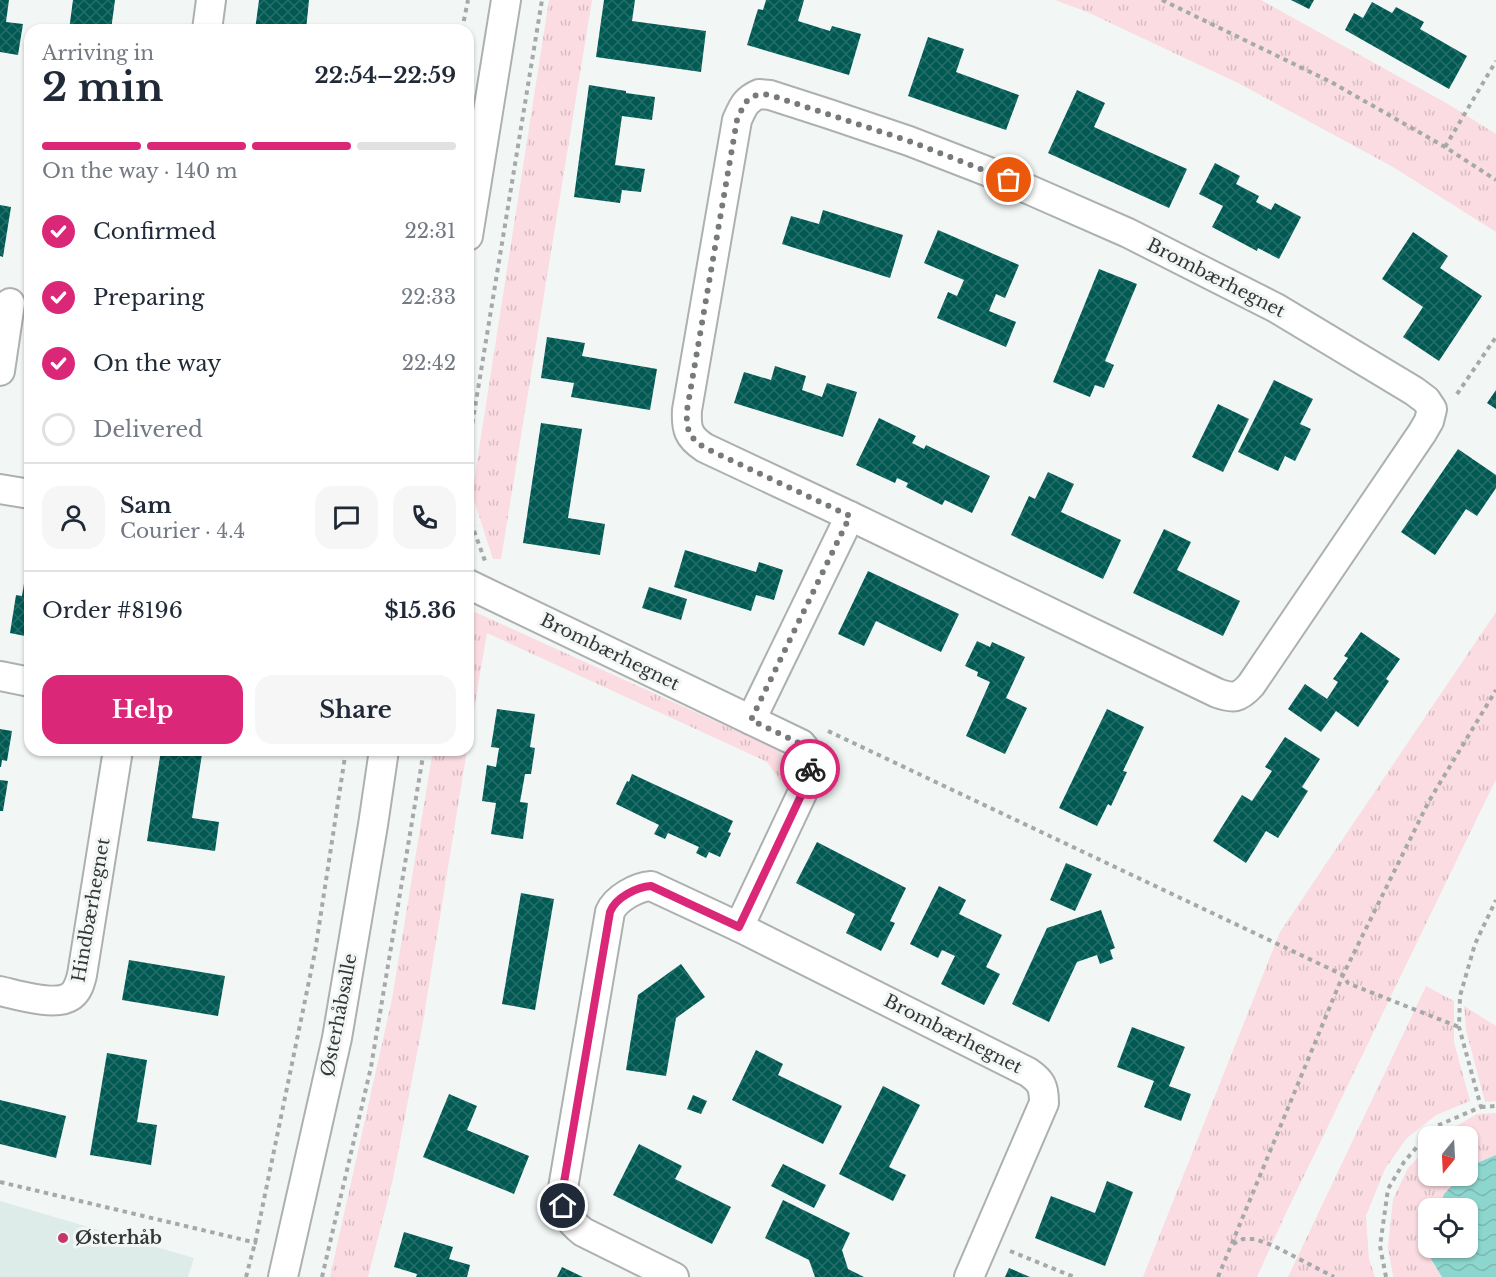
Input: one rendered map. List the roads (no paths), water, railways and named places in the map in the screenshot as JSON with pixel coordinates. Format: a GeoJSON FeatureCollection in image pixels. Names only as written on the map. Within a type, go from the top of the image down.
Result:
{"type":"FeatureCollection","features":[{"type":"Feature","properties":{"kind":"street"},"geometry":{"type":"LineString","coordinates":[[208,24],[211,0]]}},
{"type":"Feature","properties":{"kind":"street"},"geometry":{"type":"LineString","coordinates":[[474,199],[506,0]]}},
{"type":"Feature","properties":{"kind":"street","name":"Brombærhegnet"},"geometry":{"type":"LineString","coordinates":[[759,94],[770,95],[819,110],[909,141],[989,172],[1128,233],[1276,308],[1414,391],[1426,400],[1432,409],[1429,422],[1416,442],[1251,685],[1236,697],[1217,693],[850,516],[696,443],[689,434],[686,423],[737,120],[750,97],[759,94]]}},
{"type":"Feature","properties":{"kind":"street"},"geometry":{"type":"LineString","coordinates":[[0,370],[13,304]]}},
{"type":"Feature","properties":{"kind":"street"},"geometry":{"type":"LineString","coordinates":[[0,489],[24,493]]}},
{"type":"Feature","properties":{"kind":"street"},"geometry":{"type":"LineString","coordinates":[[751,720],[850,516]]}},
{"type":"Feature","properties":{"kind":"street","name":"Brombærhegnet"},"geometry":{"type":"LineString","coordinates":[[474,587],[801,744],[810,753],[811,768],[806,785],[739,927]]}},
{"type":"Feature","properties":{"kind":"street"},"geometry":{"type":"LineString","coordinates":[[0,676],[24,681]]}},
{"type":"Feature","properties":{"kind":"street","name":"Hindbærhegnet"},"geometry":{"type":"LineString","coordinates":[[0,991],[51,1001],[63,1000],[72,996],[80,986],[117,756]]}},
{"type":"Feature","properties":{"kind":"street","name":"Østerhåbsalle"},"geometry":{"type":"LineString","coordinates":[[286,1265],[337,1038],[383,756]]}},
{"type":"Feature","properties":{"kind":"street","name":"Brombærhegnet"},"geometry":{"type":"LineString","coordinates":[[674,1277],[583,1232],[567,1216],[562,1194],[610,912],[617,901],[643,886],[651,886],[739,927],[1038,1079],[1044,1090],[1044,1103],[969,1277]]}},
{"type":"Feature","properties":{"kind":"water"},"geometry":{"type":"Polygon","coordinates":[[[1496,1155],[1496,1277],[1442,1277],[1431,1258],[1478,1258],[1478,1198],[1443,1198],[1452,1186],[1478,1186],[1478,1163],[1496,1155]]]}},
{"type":"Feature","properties":{"kind":"place","name":"Østerhåb"},"geometry":{"type":"Point","coordinates":[63,1238]}}]}
